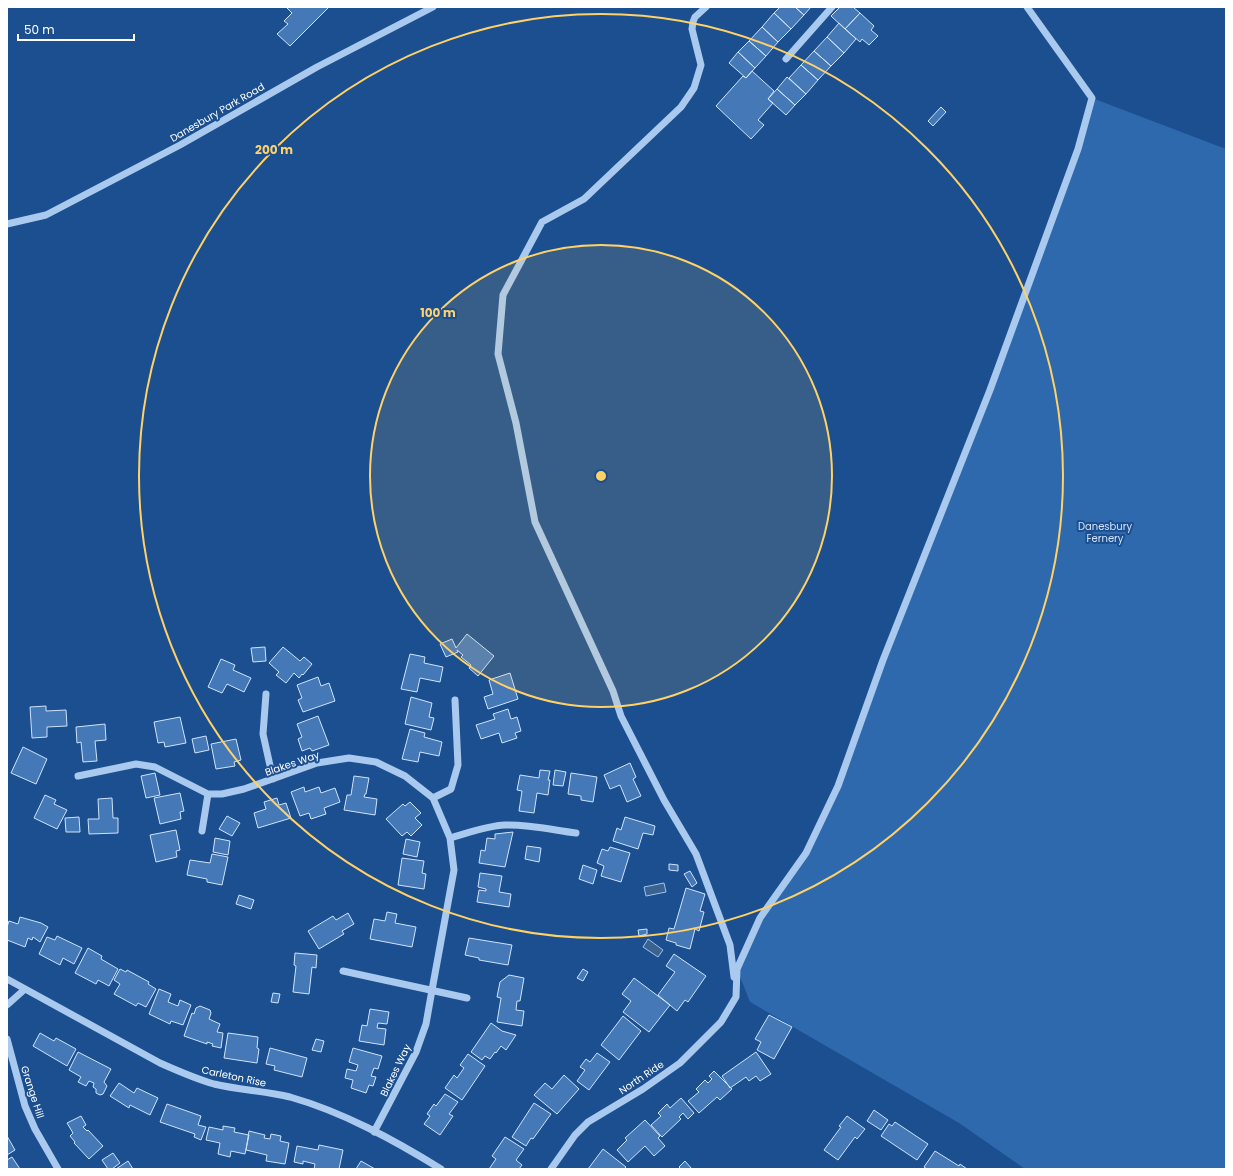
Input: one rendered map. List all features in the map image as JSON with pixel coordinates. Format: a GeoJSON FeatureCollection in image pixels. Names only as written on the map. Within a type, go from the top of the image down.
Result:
{"type":"FeatureCollection","features":[{"type":"Feature","properties":{"kind":"street","name":"Danesbury Park Road"},"geometry":{"type":"LineString","coordinates":[[7,224],[46,215],[180,145],[317,67],[432,7]]}},
{"type":"Feature","properties":{"kind":"street"},"geometry":{"type":"LineString","coordinates":[[706,7],[695,17],[693,22],[692,29],[701,64],[694,88],[681,107],[584,199],[542,222],[503,294],[498,354],[516,423],[536,522],[613,692],[621,716],[664,800],[696,854],[730,945],[736,996]]}},
{"type":"Feature","properties":{"kind":"street"},"geometry":{"type":"LineString","coordinates":[[786,59],[832,7]]}},
{"type":"Feature","properties":{"kind":"street"},"geometry":{"type":"LineString","coordinates":[[736,996],[737,969],[760,918],[806,853],[838,786],[883,660],[990,390],[1078,149],[1092,98],[1027,7]]}},
{"type":"Feature","properties":{"kind":"street"},"geometry":{"type":"LineString","coordinates":[[266,694],[263,734],[273,779]]}},
{"type":"Feature","properties":{"kind":"street"},"geometry":{"type":"LineString","coordinates":[[433,798],[451,789],[458,766],[454,700]]}},
{"type":"Feature","properties":{"kind":"street","name":"Blakes Way"},"geometry":{"type":"LineString","coordinates":[[208,794],[222,794],[244,790],[317,763],[349,758],[376,762],[405,776],[433,798],[450,838],[454,870],[426,1024],[416,1052],[374,1132]]}},
{"type":"Feature","properties":{"kind":"street"},"geometry":{"type":"LineString","coordinates":[[78,776],[136,764],[154,767],[208,794],[202,831]]}},
{"type":"Feature","properties":{"kind":"street"},"geometry":{"type":"LineString","coordinates":[[450,838],[487,827],[505,825],[576,833]]}},
{"type":"Feature","properties":{"kind":"street"},"geometry":{"type":"LineString","coordinates":[[343,971],[467,998]]}},
{"type":"Feature","properties":{"kind":"street","name":"Carleton Rise"},"geometry":{"type":"LineString","coordinates":[[7,979],[160,1063],[216,1084],[288,1097],[335,1113],[400,1144],[441,1169]]}},
{"type":"Feature","properties":{"kind":"street"},"geometry":{"type":"LineString","coordinates":[[7,1005],[25,988]]}},
{"type":"Feature","properties":{"kind":"street","name":"North Ride"},"geometry":{"type":"LineString","coordinates":[[551,1169],[575,1135],[588,1122],[643,1089],[680,1063],[721,1022],[736,996]]}},
{"type":"Feature","properties":{"kind":"street","name":"Grange Hill"},"geometry":{"type":"LineString","coordinates":[[7,1039],[25,1106],[35,1129],[58,1169]]}},
{"type":"Feature","properties":{"kind":"green space","name":"Danesbury Fernery"},"geometry":{"type":"Polygon","coordinates":[[[1092,98],[1226,149],[1226,1169],[1025,1169],[959,1123],[750,1002],[737,969],[760,918],[806,853],[838,786],[883,660],[1078,149],[1092,98]]]}},
{"type":"Feature","properties":{"kind":"shaded area"},"geometry":{"type":"Polygon","coordinates":[[[664,883],[666,892],[646,896],[644,887],[664,883]]]}},
{"type":"Feature","properties":{"kind":"shaded area"},"geometry":{"type":"Polygon","coordinates":[[[648,939],[663,950],[658,957],[643,947],[648,939]]]}},
{"type":"Feature","properties":{"kind":"building"},"geometry":{"type":"Polygon","coordinates":[[[286,7],[329,7],[290,46],[277,34],[288,24],[284,21],[292,13],[286,7]]]}},
{"type":"Feature","properties":{"kind":"building"},"geometry":{"type":"Polygon","coordinates":[[[780,7],[795,7],[804,15],[791,29],[774,13],[780,7]]]}},
{"type":"Feature","properties":{"kind":"building"},"geometry":{"type":"Polygon","coordinates":[[[795,7],[811,7],[804,15],[795,7]]]}},
{"type":"Feature","properties":{"kind":"building"},"geometry":{"type":"Polygon","coordinates":[[[840,7],[853,7],[860,13],[845,29],[831,16],[840,7]]]}},
{"type":"Feature","properties":{"kind":"building"},"geometry":{"type":"Polygon","coordinates":[[[774,13],[791,29],[778,42],[762,27],[774,13]]]}},
{"type":"Feature","properties":{"kind":"building"},"geometry":{"type":"Polygon","coordinates":[[[860,13],[874,26],[871,30],[878,36],[869,45],[862,39],[860,42],[845,29],[860,13]]]}},
{"type":"Feature","properties":{"kind":"building"},"geometry":{"type":"Polygon","coordinates":[[[839,23],[856,39],[844,53],[827,37],[839,23]]]}},
{"type":"Feature","properties":{"kind":"building"},"geometry":{"type":"Polygon","coordinates":[[[762,27],[778,42],[766,56],[749,41],[762,27]]]}},
{"type":"Feature","properties":{"kind":"building"},"geometry":{"type":"Polygon","coordinates":[[[827,37],[844,53],[831,66],[814,51],[827,37]]]}},
{"type":"Feature","properties":{"kind":"building"},"geometry":{"type":"Polygon","coordinates":[[[749,41],[766,56],[755,68],[738,52],[749,41]]]}},
{"type":"Feature","properties":{"kind":"building"},"geometry":{"type":"Polygon","coordinates":[[[814,51],[831,66],[818,80],[801,65],[814,51]]]}},
{"type":"Feature","properties":{"kind":"building"},"geometry":{"type":"Polygon","coordinates":[[[738,52],[755,68],[746,78],[729,63],[738,52]]]}},
{"type":"Feature","properties":{"kind":"building"},"geometry":{"type":"Polygon","coordinates":[[[801,65],[818,80],[806,94],[789,78],[801,65]]]}},
{"type":"Feature","properties":{"kind":"building"},"geometry":{"type":"Polygon","coordinates":[[[752,71],[774,91],[768,99],[773,103],[758,120],[764,125],[751,139],[716,106],[743,76],[746,78],[752,71]]]}},
{"type":"Feature","properties":{"kind":"building"},"geometry":{"type":"Polygon","coordinates":[[[787,77],[806,94],[795,105],[777,89],[787,77]]]}},
{"type":"Feature","properties":{"kind":"building"},"geometry":{"type":"Polygon","coordinates":[[[777,89],[795,105],[786,115],[768,99],[777,89]]]}},
{"type":"Feature","properties":{"kind":"building"},"geometry":{"type":"Polygon","coordinates":[[[941,107],[946,112],[933,126],[928,121],[941,107]]]}},
{"type":"Feature","properties":{"kind":"building"},"geometry":{"type":"Polygon","coordinates":[[[467,634],[494,656],[478,676],[469,668],[471,665],[461,657],[463,655],[457,650],[458,652],[446,657],[440,644],[452,639],[456,648],[467,634]]]}},
{"type":"Feature","properties":{"kind":"building"},"geometry":{"type":"Polygon","coordinates":[[[265,647],[266,661],[253,662],[251,648],[265,647]]]}},
{"type":"Feature","properties":{"kind":"building"},"geometry":{"type":"Polygon","coordinates":[[[283,647],[300,661],[304,657],[312,664],[299,678],[294,673],[286,683],[276,675],[279,672],[269,663],[283,647]]]}},
{"type":"Feature","properties":{"kind":"building"},"geometry":{"type":"Polygon","coordinates":[[[410,654],[425,657],[424,663],[443,667],[440,682],[420,678],[417,692],[401,689],[410,654]]]}},
{"type":"Feature","properties":{"kind":"building"},"geometry":{"type":"Polygon","coordinates":[[[221,659],[235,665],[233,670],[251,678],[244,692],[227,684],[222,693],[208,687],[221,659]]]}},
{"type":"Feature","properties":{"kind":"building"},"geometry":{"type":"Polygon","coordinates":[[[510,673],[518,699],[488,709],[484,697],[493,694],[489,680],[510,673]]]}},
{"type":"Feature","properties":{"kind":"building"},"geometry":{"type":"Polygon","coordinates":[[[318,677],[321,686],[329,683],[335,701],[303,712],[298,700],[302,698],[297,685],[318,677]]]}},
{"type":"Feature","properties":{"kind":"building"},"geometry":{"type":"Polygon","coordinates":[[[411,697],[432,703],[429,717],[434,718],[431,730],[405,724],[411,697]]]}},
{"type":"Feature","properties":{"kind":"building"},"geometry":{"type":"Polygon","coordinates":[[[46,706],[46,711],[66,710],[67,726],[47,727],[47,737],[32,738],[30,707],[46,706]]]}},
{"type":"Feature","properties":{"kind":"building"},"geometry":{"type":"Polygon","coordinates":[[[508,709],[511,719],[517,717],[521,731],[515,733],[517,738],[502,743],[499,733],[481,739],[476,725],[495,719],[493,714],[508,709]]]}},
{"type":"Feature","properties":{"kind":"building"},"geometry":{"type":"Polygon","coordinates":[[[318,716],[329,745],[312,751],[310,748],[302,751],[298,739],[302,737],[297,724],[318,716]]]}},
{"type":"Feature","properties":{"kind":"building"},"geometry":{"type":"Polygon","coordinates":[[[180,717],[186,743],[165,747],[164,742],[158,743],[154,722],[180,717]]]}},
{"type":"Feature","properties":{"kind":"building"},"geometry":{"type":"Polygon","coordinates":[[[105,724],[106,740],[95,741],[97,761],[83,762],[81,742],[77,743],[76,727],[105,724]]]}},
{"type":"Feature","properties":{"kind":"building"},"geometry":{"type":"Polygon","coordinates":[[[410,729],[425,733],[424,737],[442,742],[439,756],[420,752],[418,762],[402,759],[410,729]]]}},
{"type":"Feature","properties":{"kind":"building"},"geometry":{"type":"Polygon","coordinates":[[[206,736],[209,750],[195,753],[192,739],[206,736]]]}},
{"type":"Feature","properties":{"kind":"building"},"geometry":{"type":"Polygon","coordinates":[[[236,739],[241,760],[234,762],[235,766],[216,769],[211,744],[236,739]]]}},
{"type":"Feature","properties":{"kind":"building"},"geometry":{"type":"Polygon","coordinates":[[[23,747],[47,759],[36,784],[11,773],[23,747]]]}},
{"type":"Feature","properties":{"kind":"building"},"geometry":{"type":"Polygon","coordinates":[[[630,763],[636,777],[633,779],[641,796],[627,802],[620,785],[610,789],[604,775],[630,763]]]}},
{"type":"Feature","properties":{"kind":"building"},"geometry":{"type":"Polygon","coordinates":[[[540,770],[550,771],[548,780],[550,780],[548,795],[537,793],[534,813],[519,811],[522,791],[517,790],[520,775],[539,778],[540,770]]]}},
{"type":"Feature","properties":{"kind":"building"},"geometry":{"type":"Polygon","coordinates":[[[555,770],[566,772],[563,786],[553,785],[555,770]]]}},
{"type":"Feature","properties":{"kind":"building"},"geometry":{"type":"Polygon","coordinates":[[[155,773],[160,795],[146,798],[141,776],[155,773]]]}},
{"type":"Feature","properties":{"kind":"building"},"geometry":{"type":"Polygon","coordinates":[[[571,773],[597,777],[593,802],[581,800],[581,796],[568,794],[571,773]]]}},
{"type":"Feature","properties":{"kind":"building"},"geometry":{"type":"Polygon","coordinates":[[[354,776],[369,778],[364,797],[377,799],[375,815],[344,810],[347,795],[351,795],[354,776]]]}},
{"type":"Feature","properties":{"kind":"building"},"geometry":{"type":"Polygon","coordinates":[[[304,787],[305,792],[319,787],[321,793],[335,788],[340,802],[324,808],[326,814],[311,819],[309,813],[300,816],[291,792],[304,787]]]}},
{"type":"Feature","properties":{"kind":"building"},"geometry":{"type":"Polygon","coordinates":[[[180,793],[184,811],[180,812],[181,819],[160,824],[154,798],[180,793]]]}},
{"type":"Feature","properties":{"kind":"building"},"geometry":{"type":"Polygon","coordinates":[[[45,795],[56,800],[54,804],[67,810],[57,829],[34,818],[45,795]]]}},
{"type":"Feature","properties":{"kind":"building"},"geometry":{"type":"Polygon","coordinates":[[[112,798],[113,818],[118,818],[118,833],[89,834],[88,819],[99,819],[98,799],[112,798]]]}},
{"type":"Feature","properties":{"kind":"building"},"geometry":{"type":"Polygon","coordinates":[[[277,798],[279,805],[286,803],[291,818],[258,828],[254,813],[266,809],[264,802],[277,798]]]}},
{"type":"Feature","properties":{"kind":"building"},"geometry":{"type":"Polygon","coordinates":[[[410,802],[421,813],[415,818],[422,825],[411,836],[407,832],[402,836],[386,819],[403,804],[405,806],[410,802]]]}},
{"type":"Feature","properties":{"kind":"building"},"geometry":{"type":"Polygon","coordinates":[[[227,816],[240,823],[232,836],[219,829],[227,816]]]}},
{"type":"Feature","properties":{"kind":"building"},"geometry":{"type":"Polygon","coordinates":[[[79,817],[80,832],[66,832],[65,818],[79,817]]]}},
{"type":"Feature","properties":{"kind":"building"},"geometry":{"type":"Polygon","coordinates":[[[625,817],[655,826],[653,835],[643,833],[638,849],[613,841],[617,828],[621,830],[625,817]]]}},
{"type":"Feature","properties":{"kind":"building"},"geometry":{"type":"Polygon","coordinates":[[[176,830],[180,850],[176,851],[177,857],[156,862],[150,835],[176,830]]]}},
{"type":"Feature","properties":{"kind":"building"},"geometry":{"type":"Polygon","coordinates":[[[513,832],[505,867],[479,863],[481,850],[485,851],[487,838],[495,839],[495,834],[513,832]]]}},
{"type":"Feature","properties":{"kind":"building"},"geometry":{"type":"Polygon","coordinates":[[[215,838],[230,841],[228,855],[213,852],[215,838]]]}},
{"type":"Feature","properties":{"kind":"building"},"geometry":{"type":"Polygon","coordinates":[[[406,839],[420,842],[417,857],[403,854],[406,839]]]}},
{"type":"Feature","properties":{"kind":"building"},"geometry":{"type":"Polygon","coordinates":[[[527,846],[541,848],[539,862],[525,859],[527,846]]]}},
{"type":"Feature","properties":{"kind":"building"},"geometry":{"type":"Polygon","coordinates":[[[610,847],[630,853],[621,882],[601,876],[604,866],[597,863],[602,849],[608,851],[610,847]]]}},
{"type":"Feature","properties":{"kind":"building"},"geometry":{"type":"Polygon","coordinates":[[[212,854],[228,857],[222,885],[207,882],[207,879],[187,875],[190,860],[210,863],[212,854]]]}},
{"type":"Feature","properties":{"kind":"building"},"geometry":{"type":"Polygon","coordinates":[[[402,858],[424,861],[422,873],[426,874],[424,889],[398,885],[402,858]]]}},
{"type":"Feature","properties":{"kind":"building"},"geometry":{"type":"Polygon","coordinates":[[[669,864],[678,865],[678,871],[669,870],[669,864]]]}},
{"type":"Feature","properties":{"kind":"building"},"geometry":{"type":"Polygon","coordinates":[[[583,865],[597,870],[593,884],[579,879],[583,865]]]}},
{"type":"Feature","properties":{"kind":"building"},"geometry":{"type":"Polygon","coordinates":[[[690,871],[697,883],[692,887],[684,874],[690,871]]]}},
{"type":"Feature","properties":{"kind":"building"},"geometry":{"type":"Polygon","coordinates":[[[480,873],[502,876],[499,892],[511,894],[509,907],[477,902],[479,890],[486,891],[486,889],[478,887],[480,873]]]}},
{"type":"Feature","properties":{"kind":"building"},"geometry":{"type":"Polygon","coordinates":[[[686,888],[705,894],[700,911],[704,912],[699,931],[695,929],[690,949],[666,940],[669,928],[674,929],[686,888]]]}},
{"type":"Feature","properties":{"kind":"building"},"geometry":{"type":"Polygon","coordinates":[[[239,895],[254,900],[251,909],[236,904],[239,895]]]}},
{"type":"Feature","properties":{"kind":"building"},"geometry":{"type":"Polygon","coordinates":[[[387,912],[397,914],[395,923],[416,927],[412,947],[370,939],[374,919],[385,921],[387,912]]]}},
{"type":"Feature","properties":{"kind":"building"},"geometry":{"type":"Polygon","coordinates":[[[348,913],[354,924],[342,931],[344,934],[319,949],[308,931],[333,916],[336,920],[348,913]]]}},
{"type":"Feature","properties":{"kind":"building"},"geometry":{"type":"Polygon","coordinates":[[[20,917],[41,923],[48,927],[40,942],[33,937],[32,940],[28,938],[25,947],[7,940],[7,927],[9,921],[18,924],[20,917]]]}},
{"type":"Feature","properties":{"kind":"building"},"geometry":{"type":"Polygon","coordinates":[[[647,929],[647,934],[639,936],[638,930],[647,929]]]}},
{"type":"Feature","properties":{"kind":"building"},"geometry":{"type":"Polygon","coordinates":[[[57,936],[82,948],[74,964],[63,958],[60,965],[39,954],[47,937],[55,940],[57,936]]]}},
{"type":"Feature","properties":{"kind":"building"},"geometry":{"type":"Polygon","coordinates":[[[469,938],[512,945],[508,965],[479,960],[479,958],[465,955],[469,938]]]}},
{"type":"Feature","properties":{"kind":"building"},"geometry":{"type":"Polygon","coordinates":[[[88,948],[102,956],[101,959],[118,969],[109,986],[98,980],[96,984],[75,973],[88,948]]]}},
{"type":"Feature","properties":{"kind":"building"},"geometry":{"type":"Polygon","coordinates":[[[295,953],[317,955],[316,968],[312,967],[309,994],[293,992],[296,966],[294,965],[295,953]]]}},
{"type":"Feature","properties":{"kind":"building"},"geometry":{"type":"Polygon","coordinates":[[[674,954],[706,976],[688,1002],[685,1000],[677,1011],[658,995],[675,972],[666,966],[674,954]]]}},
{"type":"Feature","properties":{"kind":"building"},"geometry":{"type":"Polygon","coordinates":[[[120,969],[126,972],[127,970],[149,982],[148,984],[156,989],[146,1007],[138,1003],[136,1006],[114,994],[120,984],[114,980],[120,969]]]}},
{"type":"Feature","properties":{"kind":"building"},"geometry":{"type":"Polygon","coordinates":[[[583,969],[588,972],[583,981],[577,978],[583,969]]]}},
{"type":"Feature","properties":{"kind":"building"},"geometry":{"type":"Polygon","coordinates":[[[509,975],[524,978],[520,1001],[517,1001],[516,1010],[524,1011],[522,1026],[497,1022],[501,998],[497,997],[500,982],[509,975]]]}},
{"type":"Feature","properties":{"kind":"building"},"geometry":{"type":"Polygon","coordinates":[[[634,978],[670,1005],[649,1032],[623,1012],[631,1001],[622,994],[634,978]]]}},
{"type":"Feature","properties":{"kind":"building"},"geometry":{"type":"Polygon","coordinates":[[[159,989],[171,994],[168,1002],[178,1006],[180,1000],[191,1005],[183,1025],[171,1021],[170,1024],[149,1014],[159,989]]]}},
{"type":"Feature","properties":{"kind":"building"},"geometry":{"type":"Polygon","coordinates":[[[273,993],[280,994],[278,1003],[271,1002],[273,993]]]}},
{"type":"Feature","properties":{"kind":"building"},"geometry":{"type":"Polygon","coordinates":[[[200,1006],[210,1010],[211,1013],[209,1019],[220,1024],[217,1032],[223,1033],[221,1048],[212,1046],[213,1044],[207,1042],[207,1044],[184,1036],[192,1013],[194,1014],[196,1008],[200,1006]]]}},
{"type":"Feature","properties":{"kind":"building"},"geometry":{"type":"Polygon","coordinates":[[[370,1009],[389,1012],[387,1024],[378,1023],[377,1028],[386,1029],[384,1045],[359,1041],[362,1025],[367,1026],[370,1009]]]}},
{"type":"Feature","properties":{"kind":"building"},"geometry":{"type":"Polygon","coordinates":[[[769,1015],[792,1027],[774,1059],[757,1050],[761,1042],[755,1039],[769,1015]]]}},
{"type":"Feature","properties":{"kind":"building"},"geometry":{"type":"Polygon","coordinates":[[[623,1016],[641,1031],[619,1060],[601,1045],[623,1016]]]}},
{"type":"Feature","properties":{"kind":"building"},"geometry":{"type":"Polygon","coordinates":[[[491,1023],[502,1031],[516,1035],[506,1050],[501,1046],[490,1059],[485,1056],[482,1060],[471,1052],[491,1023]]]}},
{"type":"Feature","properties":{"kind":"building"},"geometry":{"type":"Polygon","coordinates":[[[40,1033],[54,1041],[56,1038],[76,1049],[67,1066],[33,1046],[40,1033]]]}},
{"type":"Feature","properties":{"kind":"building"},"geometry":{"type":"Polygon","coordinates":[[[228,1033],[258,1037],[257,1048],[259,1049],[257,1063],[224,1058],[228,1033]]]}},
{"type":"Feature","properties":{"kind":"building"},"geometry":{"type":"Polygon","coordinates":[[[316,1039],[324,1041],[321,1052],[312,1050],[316,1039]]]}},
{"type":"Feature","properties":{"kind":"building"},"geometry":{"type":"Polygon","coordinates":[[[270,1048],[307,1058],[302,1077],[274,1070],[275,1066],[266,1064],[270,1048]]]}},
{"type":"Feature","properties":{"kind":"building"},"geometry":{"type":"Polygon","coordinates":[[[353,1048],[382,1056],[378,1069],[374,1068],[371,1076],[376,1077],[373,1086],[369,1085],[366,1093],[351,1088],[353,1080],[345,1078],[347,1069],[356,1071],[358,1065],[349,1062],[353,1048]]]}},
{"type":"Feature","properties":{"kind":"building"},"geometry":{"type":"Polygon","coordinates":[[[78,1052],[111,1069],[104,1082],[107,1086],[103,1094],[100,1095],[96,1093],[96,1089],[93,1087],[94,1083],[89,1081],[86,1086],[78,1082],[81,1077],[69,1070],[78,1052]]]}},
{"type":"Feature","properties":{"kind":"building"},"geometry":{"type":"Polygon","coordinates":[[[756,1052],[771,1074],[760,1081],[756,1076],[749,1081],[746,1077],[730,1088],[722,1076],[756,1052]]]}},
{"type":"Feature","properties":{"kind":"building"},"geometry":{"type":"Polygon","coordinates":[[[597,1053],[610,1062],[589,1090],[577,1081],[585,1070],[580,1067],[586,1059],[590,1062],[597,1053]]]}},
{"type":"Feature","properties":{"kind":"building"},"geometry":{"type":"Polygon","coordinates":[[[468,1054],[485,1066],[462,1100],[445,1088],[454,1075],[457,1078],[464,1068],[460,1065],[468,1054]]]}},
{"type":"Feature","properties":{"kind":"building"},"geometry":{"type":"Polygon","coordinates":[[[714,1071],[732,1089],[720,1100],[717,1097],[699,1113],[688,1101],[699,1092],[696,1089],[705,1080],[708,1083],[712,1079],[709,1076],[714,1071]]]}},
{"type":"Feature","properties":{"kind":"building"},"geometry":{"type":"Polygon","coordinates":[[[564,1075],[579,1089],[557,1114],[534,1095],[545,1083],[552,1089],[564,1075]]]}},
{"type":"Feature","properties":{"kind":"building"},"geometry":{"type":"Polygon","coordinates":[[[119,1083],[134,1093],[137,1088],[158,1098],[150,1115],[130,1105],[129,1108],[110,1096],[119,1083]]]}},
{"type":"Feature","properties":{"kind":"building"},"geometry":{"type":"Polygon","coordinates":[[[445,1094],[458,1102],[449,1114],[453,1116],[440,1135],[424,1124],[430,1116],[427,1114],[434,1104],[436,1106],[445,1094]]]}},
{"type":"Feature","properties":{"kind":"building"},"geometry":{"type":"Polygon","coordinates":[[[681,1098],[694,1113],[688,1119],[683,1113],[679,1117],[681,1119],[662,1137],[651,1125],[661,1116],[658,1113],[667,1104],[670,1108],[681,1098]]]}},
{"type":"Feature","properties":{"kind":"building"},"geometry":{"type":"Polygon","coordinates":[[[534,1103],[551,1114],[533,1139],[531,1138],[526,1146],[512,1137],[534,1103]]]}},
{"type":"Feature","properties":{"kind":"building"},"geometry":{"type":"Polygon","coordinates":[[[167,1104],[201,1116],[198,1125],[206,1127],[201,1140],[194,1137],[195,1134],[160,1122],[167,1104]]]}},
{"type":"Feature","properties":{"kind":"building"},"geometry":{"type":"Polygon","coordinates":[[[874,1110],[888,1120],[881,1130],[867,1121],[874,1110]]]}},
{"type":"Feature","properties":{"kind":"building"},"geometry":{"type":"Polygon","coordinates":[[[81,1116],[86,1125],[83,1127],[87,1131],[88,1130],[103,1146],[89,1159],[74,1143],[75,1142],[70,1136],[73,1133],[67,1123],[81,1116]]]}},
{"type":"Feature","properties":{"kind":"building"},"geometry":{"type":"Polygon","coordinates":[[[847,1116],[865,1129],[857,1139],[855,1137],[838,1160],[824,1150],[847,1116]]]}},
{"type":"Feature","properties":{"kind":"building"},"geometry":{"type":"Polygon","coordinates":[[[645,1120],[660,1136],[658,1138],[665,1146],[654,1156],[645,1146],[628,1162],[617,1150],[627,1140],[625,1138],[645,1120]]]}},
{"type":"Feature","properties":{"kind":"building"},"geometry":{"type":"Polygon","coordinates":[[[895,1122],[928,1144],[917,1160],[881,1136],[889,1124],[892,1126],[895,1122]]]}},
{"type":"Feature","properties":{"kind":"building"},"geometry":{"type":"Polygon","coordinates":[[[223,1126],[235,1128],[234,1132],[249,1135],[245,1154],[231,1151],[230,1157],[218,1154],[220,1143],[206,1140],[209,1127],[223,1130],[223,1126]]]}},
{"type":"Feature","properties":{"kind":"building"},"geometry":{"type":"Polygon","coordinates":[[[249,1131],[265,1135],[264,1138],[270,1139],[271,1134],[281,1136],[280,1141],[289,1143],[285,1164],[266,1161],[267,1155],[246,1150],[249,1131]]]}},
{"type":"Feature","properties":{"kind":"building"},"geometry":{"type":"Polygon","coordinates":[[[7,1136],[15,1150],[7,1155],[7,1136]]]}},
{"type":"Feature","properties":{"kind":"building"},"geometry":{"type":"Polygon","coordinates":[[[505,1137],[524,1149],[516,1160],[522,1165],[519,1169],[489,1169],[496,1159],[492,1156],[505,1137]]]}},
{"type":"Feature","properties":{"kind":"building"},"geometry":{"type":"Polygon","coordinates":[[[319,1145],[343,1150],[339,1169],[314,1169],[315,1164],[303,1161],[303,1164],[294,1162],[297,1146],[318,1150],[319,1145]]]}},
{"type":"Feature","properties":{"kind":"building"},"geometry":{"type":"Polygon","coordinates":[[[603,1149],[626,1167],[624,1169],[588,1169],[603,1149]]]}},
{"type":"Feature","properties":{"kind":"building"},"geometry":{"type":"Polygon","coordinates":[[[935,1151],[959,1166],[960,1164],[967,1169],[927,1169],[924,1167],[935,1151]]]}},
{"type":"Feature","properties":{"kind":"building"},"geometry":{"type":"Polygon","coordinates":[[[113,1153],[120,1163],[112,1169],[108,1169],[102,1160],[113,1153]]]}},
{"type":"Feature","properties":{"kind":"building"},"geometry":{"type":"Polygon","coordinates":[[[12,1157],[20,1169],[7,1169],[7,1160],[12,1157]]]}},
{"type":"Feature","properties":{"kind":"building"},"geometry":{"type":"Polygon","coordinates":[[[128,1161],[133,1169],[116,1169],[128,1161]]]}},
{"type":"Feature","properties":{"kind":"building"},"geometry":{"type":"Polygon","coordinates":[[[361,1161],[375,1169],[356,1169],[361,1161]]]}},
{"type":"Feature","properties":{"kind":"building"},"geometry":{"type":"Polygon","coordinates":[[[685,1161],[692,1169],[681,1169],[679,1167],[685,1161]]]}}]}
